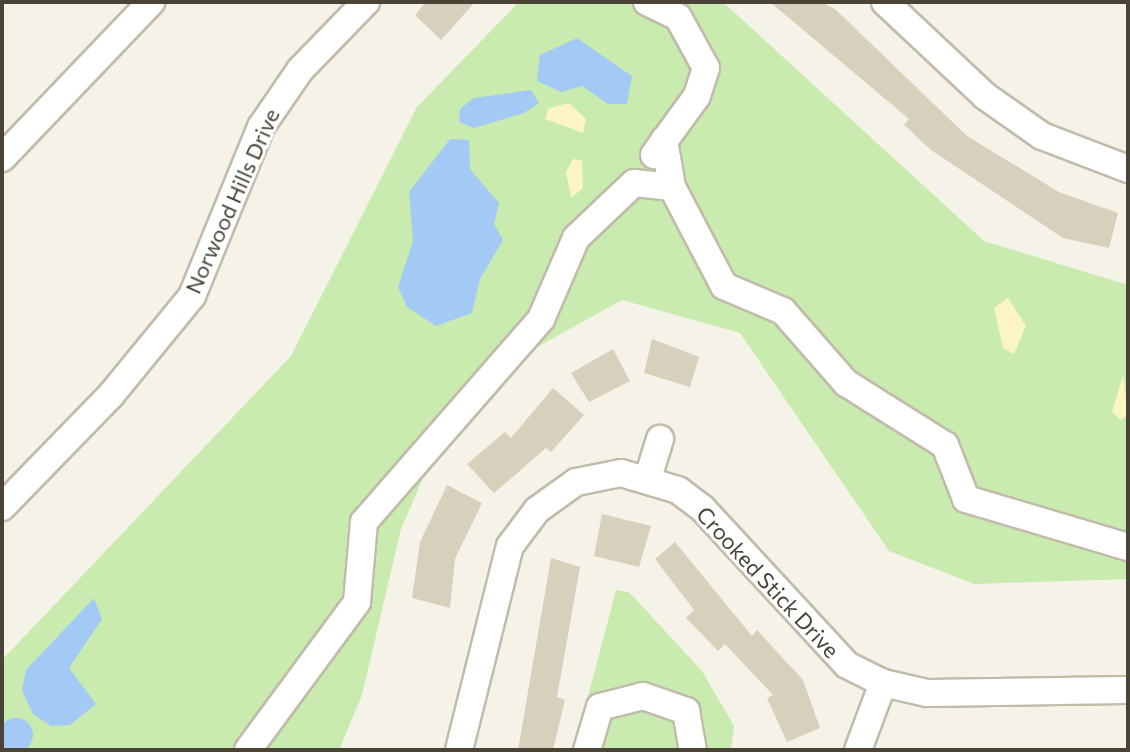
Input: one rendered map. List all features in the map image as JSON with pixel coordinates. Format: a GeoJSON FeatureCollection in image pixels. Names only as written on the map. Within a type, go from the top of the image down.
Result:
{"type":"FeatureCollection","features":[{"type":"Feature","properties":{"kind":"street"},"geometry":{"type":"LineString","coordinates":[[2,158],[151,2]]}},
{"type":"Feature","properties":{"kind":"street","name":"Norwood Hills Drive"},"geometry":{"type":"LineString","coordinates":[[2,507],[186,304],[261,127],[300,70],[366,2]]}},
{"type":"Feature","properties":{"kind":"street"},"geometry":{"type":"LineString","coordinates":[[248,750],[357,602],[364,522],[541,319],[568,249],[634,183],[697,96],[706,68],[678,17],[647,2]]}},
{"type":"Feature","properties":{"kind":"street"},"geometry":{"type":"LineString","coordinates":[[885,2],[985,96],[1042,136],[1128,169]]}},
{"type":"Feature","properties":{"kind":"street"},"geometry":{"type":"LineString","coordinates":[[664,140],[672,187],[724,286],[783,311],[846,383],[945,445],[966,499],[1128,547]]}},
{"type":"Feature","properties":{"kind":"street"},"geometry":{"type":"LineString","coordinates":[[634,183],[672,187]]}},
{"type":"Feature","properties":{"kind":"street"},"geometry":{"type":"LineString","coordinates":[[648,478],[660,439]]}},
{"type":"Feature","properties":{"kind":"street","name":"Crooked Stick Drive"},"geometry":{"type":"LineString","coordinates":[[459,750],[510,546],[537,510],[576,482],[621,473],[648,478],[703,509],[847,665],[883,683],[927,693],[1128,690]]}},
{"type":"Feature","properties":{"kind":"street"},"geometry":{"type":"LineString","coordinates":[[858,750],[883,683]]}},
{"type":"Feature","properties":{"kind":"street"},"geometry":{"type":"LineString","coordinates":[[587,750],[600,707],[643,696],[686,711],[693,750]]}},
{"type":"Feature","properties":{"kind":"green space"},"geometry":{"type":"Polygon","coordinates":[[[519,2],[723,2],[984,241],[1128,285],[1128,579],[974,584],[889,551],[740,333],[622,300],[525,354],[433,455],[401,529],[362,695],[339,750],[2,750],[2,660],[291,356],[417,107],[519,2]]]}},
{"type":"Feature","properties":{"kind":"green space"},"geometry":{"type":"Polygon","coordinates":[[[616,590],[629,592],[702,671],[734,726],[731,750],[574,750],[616,590]]]}},
{"type":"Feature","properties":{"kind":"sand"},"geometry":{"type":"Polygon","coordinates":[[[569,103],[586,119],[583,133],[545,119],[549,108],[569,103]]]}},
{"type":"Feature","properties":{"kind":"sand"},"geometry":{"type":"Polygon","coordinates":[[[573,159],[582,160],[583,188],[571,198],[566,172],[573,159]]]}},
{"type":"Feature","properties":{"kind":"sand"},"geometry":{"type":"Polygon","coordinates":[[[1008,298],[1026,326],[1014,354],[1003,348],[994,308],[1008,298]]]}},
{"type":"Feature","properties":{"kind":"sand"},"geometry":{"type":"Polygon","coordinates":[[[1123,375],[1128,415],[1121,420],[1112,412],[1123,375]]]}},
{"type":"Feature","properties":{"kind":"water"},"geometry":{"type":"Polygon","coordinates":[[[577,38],[632,76],[627,104],[608,104],[582,86],[561,92],[537,81],[540,55],[577,38]]]}},
{"type":"Feature","properties":{"kind":"water"},"geometry":{"type":"Polygon","coordinates":[[[531,90],[539,103],[524,113],[474,128],[459,122],[460,109],[474,98],[531,90]]]}},
{"type":"Feature","properties":{"kind":"water"},"geometry":{"type":"Polygon","coordinates":[[[450,139],[469,140],[470,169],[499,203],[494,224],[503,240],[480,279],[472,313],[436,326],[407,307],[398,287],[413,241],[409,192],[450,139]]]}},
{"type":"Feature","properties":{"kind":"water"},"geometry":{"type":"Polygon","coordinates":[[[94,598],[102,619],[69,668],[96,704],[70,725],[51,726],[33,714],[22,691],[26,670],[94,598]]]}},
{"type":"Feature","properties":{"kind":"water"},"geometry":{"type":"Polygon","coordinates":[[[16,718],[28,723],[33,735],[28,747],[16,752],[4,747],[-1,735],[4,723],[16,718]]]}},
{"type":"Feature","properties":{"kind":"building"},"geometry":{"type":"Polygon","coordinates":[[[426,2],[475,2],[441,40],[415,15],[426,2]]]}},
{"type":"Feature","properties":{"kind":"building"},"geometry":{"type":"Polygon","coordinates":[[[770,2],[821,2],[835,9],[967,136],[1059,192],[1118,213],[1109,248],[1063,238],[931,150],[904,125],[909,119],[770,2]]]}},
{"type":"Feature","properties":{"kind":"building"},"geometry":{"type":"Polygon","coordinates":[[[652,339],[699,357],[690,387],[644,373],[652,339]]]}},
{"type":"Feature","properties":{"kind":"building"},"geometry":{"type":"Polygon","coordinates":[[[613,349],[630,381],[589,402],[571,373],[613,349]]]}},
{"type":"Feature","properties":{"kind":"building"},"geometry":{"type":"Polygon","coordinates":[[[553,388],[584,415],[551,452],[546,448],[494,493],[467,464],[505,432],[511,438],[553,388]]]}},
{"type":"Feature","properties":{"kind":"building"},"geometry":{"type":"Polygon","coordinates":[[[447,485],[482,503],[455,559],[450,608],[412,598],[420,542],[447,485]]]}},
{"type":"Feature","properties":{"kind":"building"},"geometry":{"type":"Polygon","coordinates":[[[602,514],[651,526],[639,567],[594,556],[602,514]]]}},
{"type":"Feature","properties":{"kind":"building"},"geometry":{"type":"Polygon","coordinates":[[[675,542],[752,636],[757,630],[803,680],[820,728],[787,742],[767,698],[773,695],[725,644],[718,651],[686,618],[694,610],[655,559],[675,542]]]}},
{"type":"Feature","properties":{"kind":"building"},"geometry":{"type":"Polygon","coordinates":[[[551,558],[580,567],[557,697],[565,700],[553,750],[518,750],[551,558]]]}}]}
